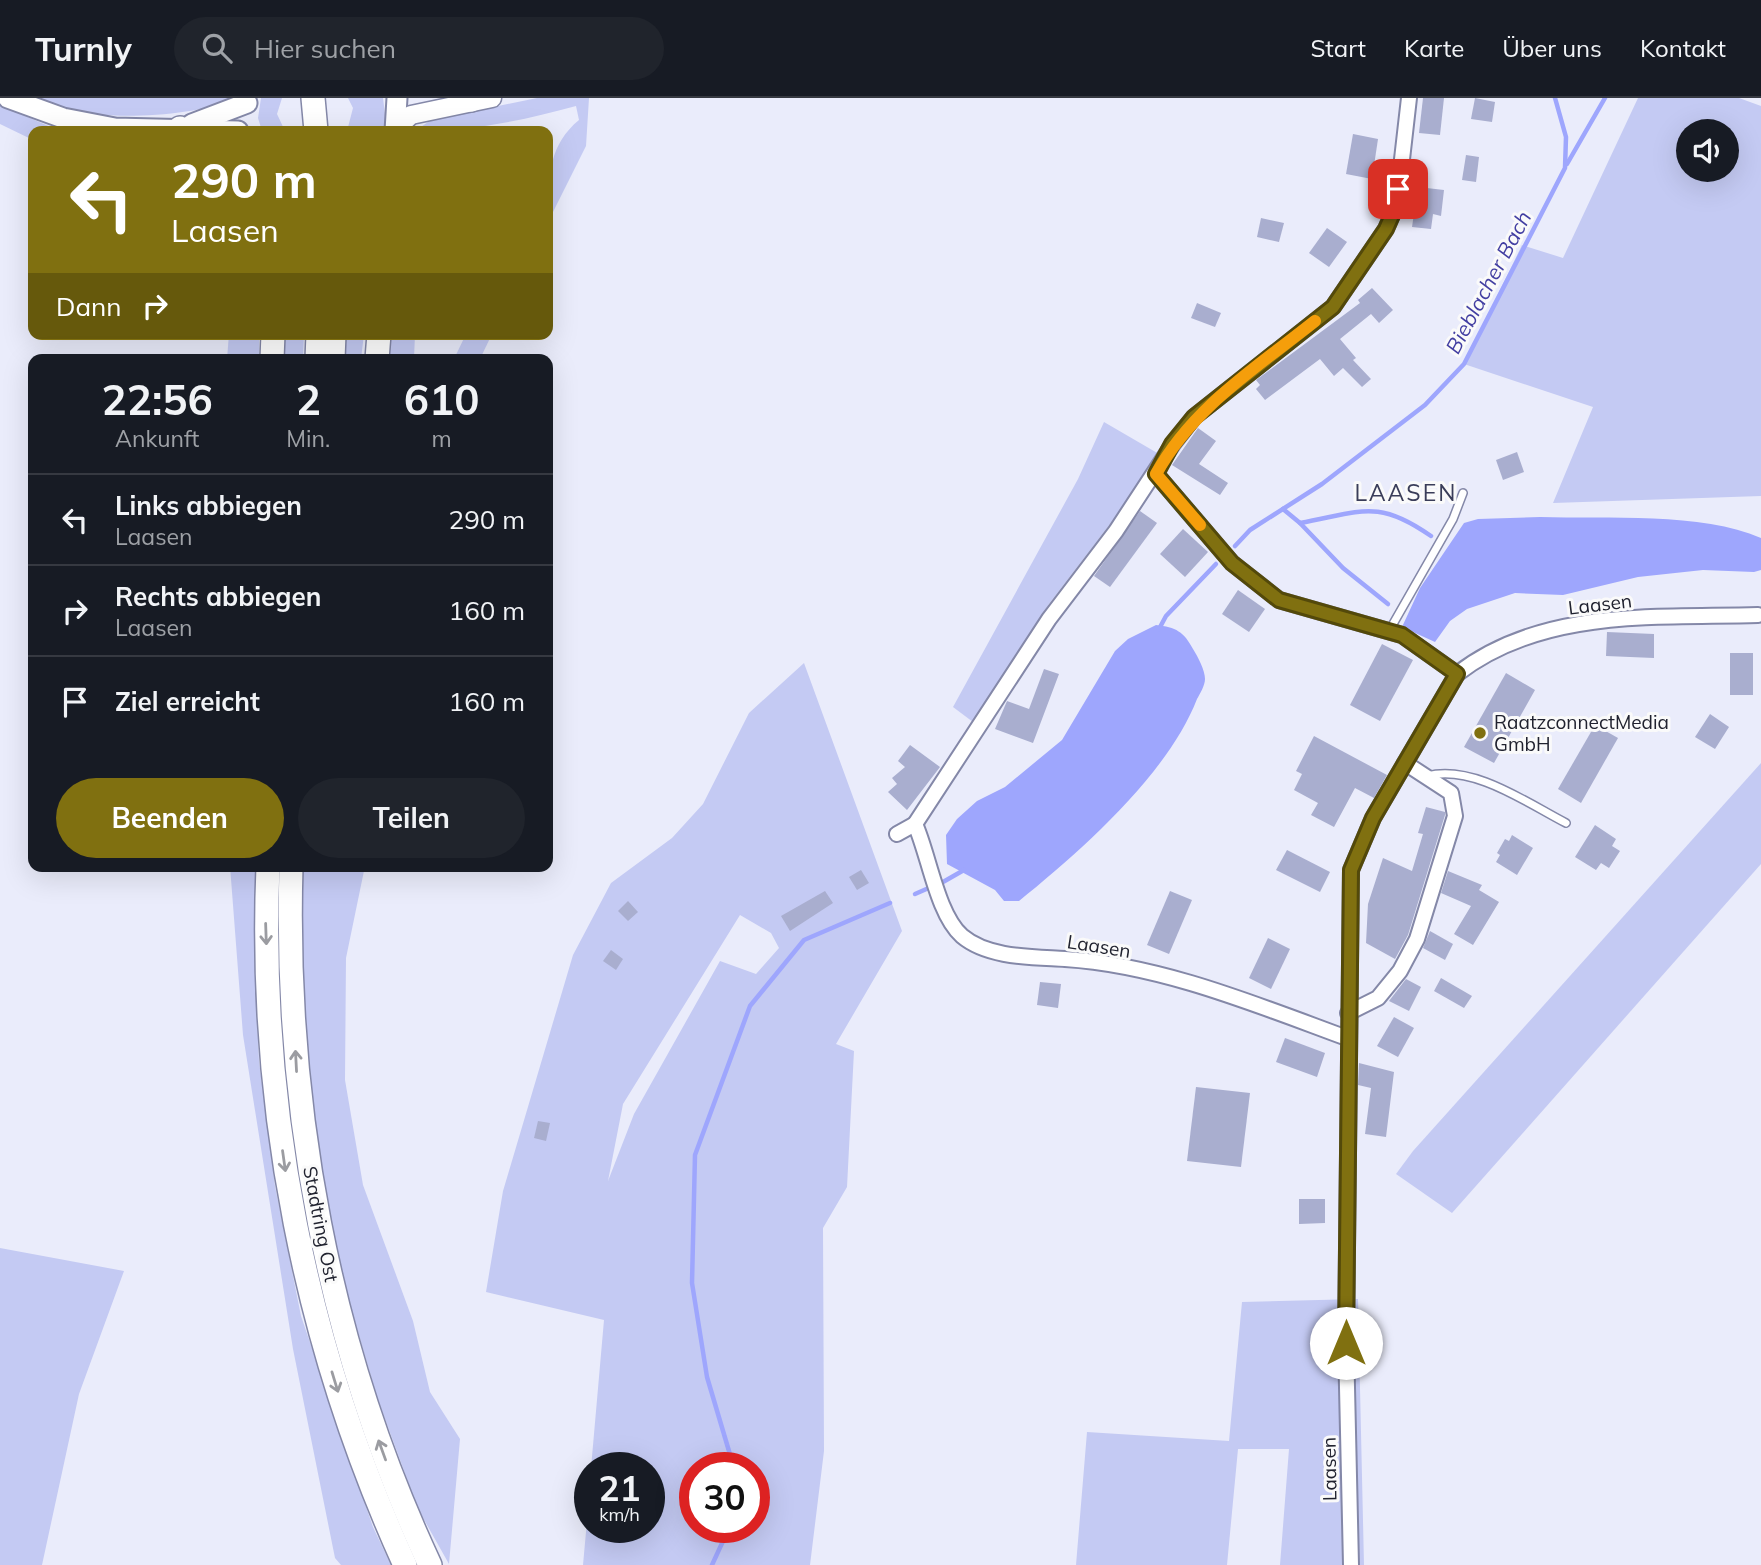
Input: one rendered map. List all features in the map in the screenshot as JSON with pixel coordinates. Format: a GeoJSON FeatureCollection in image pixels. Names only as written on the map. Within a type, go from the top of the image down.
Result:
{"type":"FeatureCollection","features":[{"type":"Feature","properties":{"kind":"highway"},"geometry":{"type":"LineString","coordinates":[[313,98],[316,126]]}},
{"type":"Feature","properties":{"kind":"highway"},"geometry":{"type":"LineString","coordinates":[[328,98],[331,126]]}},
{"type":"Feature","properties":{"kind":"highway","name":"Stadtring Ost"},"geometry":{"type":"LineString","coordinates":[[268,872],[268,1005],[275,1099],[304,1269],[350,1429],[396,1518],[430,1565]]}},
{"type":"Feature","properties":{"kind":"highway","name":"Stadtring Ost"},"geometry":{"type":"LineString","coordinates":[[291,872],[289,933],[297,1076],[313,1196],[347,1342],[396,1518],[405,1565]]}},
{"type":"Feature","properties":{"kind":"main road"},"geometry":{"type":"LineString","coordinates":[[8,98],[25,107],[102,126]]}},
{"type":"Feature","properties":{"kind":"main road"},"geometry":{"type":"LineString","coordinates":[[396,126],[397,98]]}},
{"type":"Feature","properties":{"kind":"main road"},"geometry":{"type":"LineString","coordinates":[[192,126],[247,101],[249,126]]}},
{"type":"Feature","properties":{"kind":"street"},"geometry":{"type":"LineString","coordinates":[[434,98],[477,99]]}},
{"type":"Feature","properties":{"kind":"street"},"geometry":{"type":"LineString","coordinates":[[897,834],[915,824],[1049,619],[1156,474],[1172,444],[1194,417],[1333,307],[1386,229],[1397,204],[1409,98]]}},
{"type":"Feature","properties":{"kind":"street"},"geometry":{"type":"LineString","coordinates":[[400,126],[411,115],[477,99]]}},
{"type":"Feature","properties":{"kind":"street"},"geometry":{"type":"LineString","coordinates":[[1156,474],[1232,563],[1279,600],[1402,635],[1457,674]]}},
{"type":"Feature","properties":{"kind":"street","name":"Laasen"},"geometry":{"type":"LineString","coordinates":[[1351,1565],[1346,1343],[1347,1038],[1351,870],[1373,818],[1457,674],[1483,654],[1546,632],[1602,619],[1758,615]]}},
{"type":"Feature","properties":{"kind":"street"},"geometry":{"type":"LineString","coordinates":[[1348,1013],[1378,999],[1400,971],[1417,939],[1437,883],[1455,816],[1451,793],[1405,763]]}},
{"type":"Feature","properties":{"kind":"street","name":"Laasen"},"geometry":{"type":"LineString","coordinates":[[915,824],[950,918],[959,934],[972,943],[997,952],[1069,959],[1174,980],[1244,1000],[1347,1038]]}},
{"type":"Feature","properties":{"kind":"lane"},"geometry":{"type":"LineString","coordinates":[[1388,632],[1395,615],[1453,519],[1463,493]]}},
{"type":"Feature","properties":{"kind":"lane"},"geometry":{"type":"LineString","coordinates":[[1426,776],[1455,774],[1472,779],[1566,823]]}},
{"type":"Feature","properties":{"kind":"shaded area"},"geometry":{"type":"Polygon","coordinates":[[[34,98],[230,98],[201,109],[118,116],[80,112],[34,98]]]}},
{"type":"Feature","properties":{"kind":"shaded area"},"geometry":{"type":"Polygon","coordinates":[[[261,98],[282,98],[277,114],[283,126],[260,126],[258,118],[261,98]]]}},
{"type":"Feature","properties":{"kind":"shaded area"},"geometry":{"type":"Polygon","coordinates":[[[348,98],[383,98],[384,126],[348,126],[353,108],[348,98]]]}},
{"type":"Feature","properties":{"kind":"shaded area"},"geometry":{"type":"Polygon","coordinates":[[[537,98],[589,98],[586,146],[553,212],[553,160],[560,142],[579,120],[576,106],[480,126],[422,126],[431,120],[537,98]]]}},
{"type":"Feature","properties":{"kind":"shaded area"},"geometry":{"type":"Polygon","coordinates":[[[1638,98],[1739,98],[1761,106],[1761,496],[1553,503],[1593,407],[1464,364],[1522,245],[1563,258],[1638,98]]]}},
{"type":"Feature","properties":{"kind":"shaded area"},"geometry":{"type":"Polygon","coordinates":[[[0,105],[48,126],[28,126],[28,138],[0,124],[0,105]]]}},
{"type":"Feature","properties":{"kind":"shaded area"},"geometry":{"type":"Polygon","coordinates":[[[229,340],[259,340],[259,354],[227,354],[229,340]]]}},
{"type":"Feature","properties":{"kind":"shaded area"},"geometry":{"type":"Polygon","coordinates":[[[281,340],[304,340],[303,354],[280,354],[281,340]]]}},
{"type":"Feature","properties":{"kind":"shaded area"},"geometry":{"type":"Polygon","coordinates":[[[341,340],[363,340],[362,354],[340,354],[341,340]]]}},
{"type":"Feature","properties":{"kind":"shaded area"},"geometry":{"type":"Polygon","coordinates":[[[386,340],[415,340],[414,354],[385,354],[386,340]]]}},
{"type":"Feature","properties":{"kind":"shaded area"},"geometry":{"type":"Polygon","coordinates":[[[463,340],[489,340],[482,354],[456,354],[463,340]]]}},
{"type":"Feature","properties":{"kind":"shaded area"},"geometry":{"type":"Polygon","coordinates":[[[1104,422],[1159,454],[1146,477],[1049,604],[973,722],[953,707],[1078,479],[1104,422]]]}},
{"type":"Feature","properties":{"kind":"shaded area"},"geometry":{"type":"Polygon","coordinates":[[[804,663],[902,931],[836,1044],[854,1051],[847,1187],[823,1228],[824,1451],[810,1565],[583,1565],[585,1543],[665,1543],[665,1452],[592,1452],[604,1320],[486,1292],[503,1191],[573,955],[611,883],[672,838],[703,804],[749,713],[804,663]],[[740,915],[623,1104],[608,1181],[634,1114],[720,961],[756,974],[779,948],[771,933],[740,915]]]}},
{"type":"Feature","properties":{"kind":"shaded area"},"geometry":{"type":"Polygon","coordinates":[[[1761,763],[1761,864],[1452,1213],[1396,1174],[1413,1151],[1761,763]]]}},
{"type":"Feature","properties":{"kind":"shaded area"},"geometry":{"type":"Polygon","coordinates":[[[230,872],[255,872],[259,1061],[275,1186],[301,1316],[373,1527],[391,1565],[341,1565],[335,1558],[293,1349],[243,1035],[230,872]]]}},
{"type":"Feature","properties":{"kind":"shaded area"},"geometry":{"type":"Polygon","coordinates":[[[299,872],[364,872],[346,958],[345,1080],[363,1185],[413,1321],[430,1392],[460,1439],[449,1564],[418,1509],[377,1397],[338,1263],[302,1063],[299,872]]]}},
{"type":"Feature","properties":{"kind":"shaded area"},"geometry":{"type":"Polygon","coordinates":[[[0,1248],[124,1271],[79,1394],[42,1565],[0,1565],[0,1248]]]}},
{"type":"Feature","properties":{"kind":"shaded area"},"geometry":{"type":"Polygon","coordinates":[[[1358,1299],[1364,1565],[1280,1565],[1289,1449],[1238,1449],[1227,1565],[1076,1565],[1087,1432],[1229,1441],[1242,1302],[1358,1299]]]}},
{"type":"Feature","properties":{"kind":"water"},"geometry":{"type":"Polygon","coordinates":[[[1540,517],[1683,520],[1737,530],[1761,538],[1761,570],[1703,570],[1638,577],[1563,595],[1515,593],[1467,609],[1450,621],[1435,642],[1402,627],[1420,588],[1464,523],[1478,519],[1540,517]]]}},
{"type":"Feature","properties":{"kind":"water"},"geometry":{"type":"Polygon","coordinates":[[[1156,625],[1179,631],[1186,638],[1201,664],[1205,679],[1184,727],[1144,783],[1095,835],[1019,901],[1004,901],[995,890],[947,864],[946,835],[957,819],[977,801],[1005,787],[1062,740],[1115,651],[1128,639],[1156,625]]]}},
{"type":"Feature","properties":{"kind":"building"},"geometry":{"type":"Polygon","coordinates":[[[1423,98],[1444,98],[1440,135],[1419,133],[1423,98]]]}},
{"type":"Feature","properties":{"kind":"building"},"geometry":{"type":"Polygon","coordinates":[[[1475,98],[1495,102],[1492,122],[1471,119],[1475,98]]]}},
{"type":"Feature","properties":{"kind":"building"},"geometry":{"type":"Polygon","coordinates":[[[1353,134],[1378,139],[1372,179],[1346,174],[1353,134]]]}},
{"type":"Feature","properties":{"kind":"building"},"geometry":{"type":"Polygon","coordinates":[[[1466,155],[1479,157],[1476,182],[1462,180],[1466,155]]]}},
{"type":"Feature","properties":{"kind":"building"},"geometry":{"type":"Polygon","coordinates":[[[1418,187],[1444,190],[1441,216],[1433,214],[1431,229],[1412,227],[1418,187]]]}},
{"type":"Feature","properties":{"kind":"building"},"geometry":{"type":"Polygon","coordinates":[[[1261,218],[1284,223],[1279,242],[1257,237],[1261,218]]]}},
{"type":"Feature","properties":{"kind":"building"},"geometry":{"type":"Polygon","coordinates":[[[1327,228],[1347,242],[1329,267],[1309,253],[1327,228]]]}},
{"type":"Feature","properties":{"kind":"building"},"geometry":{"type":"Polygon","coordinates":[[[1372,288],[1393,310],[1379,323],[1371,314],[1340,339],[1356,358],[1353,360],[1371,379],[1362,387],[1343,368],[1334,376],[1320,359],[1265,400],[1256,389],[1260,385],[1256,380],[1360,303],[1358,300],[1372,288]]]}},
{"type":"Feature","properties":{"kind":"building"},"geometry":{"type":"Polygon","coordinates":[[[1197,303],[1221,313],[1215,327],[1191,318],[1197,303]]]}},
{"type":"Feature","properties":{"kind":"building"},"geometry":{"type":"Polygon","coordinates":[[[1198,428],[1216,441],[1199,464],[1228,483],[1220,495],[1172,465],[1198,428]]]}},
{"type":"Feature","properties":{"kind":"building"},"geometry":{"type":"Polygon","coordinates":[[[1517,452],[1524,472],[1503,480],[1496,460],[1517,452]]]}},
{"type":"Feature","properties":{"kind":"building"},"geometry":{"type":"Polygon","coordinates":[[[1140,511],[1157,523],[1110,587],[1094,576],[1140,511]]]}},
{"type":"Feature","properties":{"kind":"building"},"geometry":{"type":"Polygon","coordinates":[[[1183,529],[1208,552],[1185,577],[1160,554],[1183,529]]]}},
{"type":"Feature","properties":{"kind":"building"},"geometry":{"type":"Polygon","coordinates":[[[1238,590],[1265,609],[1249,632],[1222,614],[1238,590]]]}},
{"type":"Feature","properties":{"kind":"building"},"geometry":{"type":"Polygon","coordinates":[[[1607,632],[1654,634],[1654,658],[1606,656],[1607,632]]]}},
{"type":"Feature","properties":{"kind":"building"},"geometry":{"type":"Polygon","coordinates":[[[1382,644],[1413,660],[1380,721],[1350,705],[1382,644]]]}},
{"type":"Feature","properties":{"kind":"building"},"geometry":{"type":"Polygon","coordinates":[[[1730,653],[1753,653],[1753,695],[1730,695],[1730,653]]]}},
{"type":"Feature","properties":{"kind":"building"},"geometry":{"type":"Polygon","coordinates":[[[1044,669],[1059,674],[1033,743],[995,729],[1007,701],[1029,709],[1044,669]]]}},
{"type":"Feature","properties":{"kind":"building"},"geometry":{"type":"Polygon","coordinates":[[[1506,673],[1535,690],[1494,763],[1464,747],[1506,673]]]}},
{"type":"Feature","properties":{"kind":"building"},"geometry":{"type":"Polygon","coordinates":[[[1710,714],[1729,727],[1715,749],[1695,737],[1710,714]]]}},
{"type":"Feature","properties":{"kind":"building"},"geometry":{"type":"Polygon","coordinates":[[[1595,725],[1618,738],[1581,803],[1558,789],[1595,725]]]}},
{"type":"Feature","properties":{"kind":"building"},"geometry":{"type":"Polygon","coordinates":[[[1314,736],[1387,775],[1374,798],[1355,788],[1334,827],[1311,815],[1318,803],[1294,790],[1302,774],[1296,771],[1314,736]]]}},
{"type":"Feature","properties":{"kind":"building"},"geometry":{"type":"Polygon","coordinates":[[[910,745],[940,767],[907,810],[888,792],[897,784],[892,778],[905,767],[898,761],[910,745]]]}},
{"type":"Feature","properties":{"kind":"building"},"geometry":{"type":"Polygon","coordinates":[[[1426,807],[1445,812],[1445,815],[1408,935],[1395,959],[1366,943],[1368,904],[1383,858],[1412,871],[1423,834],[1418,833],[1426,807]]]}},
{"type":"Feature","properties":{"kind":"building"},"geometry":{"type":"Polygon","coordinates":[[[1595,825],[1616,839],[1612,846],[1620,851],[1609,868],[1601,863],[1596,870],[1575,857],[1595,825]]]}},
{"type":"Feature","properties":{"kind":"building"},"geometry":{"type":"Polygon","coordinates":[[[1512,835],[1533,848],[1517,875],[1496,862],[1500,855],[1497,853],[1505,839],[1509,841],[1512,835]]]}},
{"type":"Feature","properties":{"kind":"building"},"geometry":{"type":"Polygon","coordinates":[[[1287,850],[1330,872],[1320,892],[1276,870],[1287,850]]]}},
{"type":"Feature","properties":{"kind":"building"},"geometry":{"type":"Polygon","coordinates":[[[861,870],[869,883],[857,890],[849,877],[861,870]]]}},
{"type":"Feature","properties":{"kind":"building"},"geometry":{"type":"Polygon","coordinates":[[[1448,871],[1482,885],[1479,890],[1499,902],[1473,945],[1454,934],[1471,906],[1441,893],[1448,871]]]}},
{"type":"Feature","properties":{"kind":"building"},"geometry":{"type":"Polygon","coordinates":[[[825,891],[833,903],[790,931],[781,916],[825,891]]]}},
{"type":"Feature","properties":{"kind":"building"},"geometry":{"type":"Polygon","coordinates":[[[1170,891],[1192,900],[1169,954],[1147,945],[1170,891]]]}},
{"type":"Feature","properties":{"kind":"building"},"geometry":{"type":"Polygon","coordinates":[[[628,901],[638,912],[628,921],[618,911],[628,901]]]}},
{"type":"Feature","properties":{"kind":"building"},"geometry":{"type":"Polygon","coordinates":[[[1430,931],[1453,944],[1445,960],[1423,948],[1430,931]]]}},
{"type":"Feature","properties":{"kind":"building"},"geometry":{"type":"Polygon","coordinates":[[[1268,938],[1290,949],[1271,989],[1249,978],[1268,938]]]}},
{"type":"Feature","properties":{"kind":"building"},"geometry":{"type":"Polygon","coordinates":[[[611,950],[623,959],[616,970],[603,961],[611,950]]]}},
{"type":"Feature","properties":{"kind":"building"},"geometry":{"type":"Polygon","coordinates":[[[1441,978],[1472,996],[1464,1008],[1434,991],[1441,978]]]}},
{"type":"Feature","properties":{"kind":"building"},"geometry":{"type":"Polygon","coordinates":[[[1406,979],[1421,987],[1409,1011],[1389,1001],[1406,979]]]}},
{"type":"Feature","properties":{"kind":"building"},"geometry":{"type":"Polygon","coordinates":[[[1040,982],[1061,984],[1058,1008],[1037,1005],[1040,982]]]}},
{"type":"Feature","properties":{"kind":"building"},"geometry":{"type":"Polygon","coordinates":[[[1394,1017],[1414,1028],[1398,1057],[1377,1046],[1394,1017]]]}},
{"type":"Feature","properties":{"kind":"building"},"geometry":{"type":"Polygon","coordinates":[[[1285,1038],[1325,1053],[1317,1077],[1276,1062],[1285,1038]]]}},
{"type":"Feature","properties":{"kind":"building"},"geometry":{"type":"Polygon","coordinates":[[[1359,1063],[1394,1072],[1386,1137],[1365,1134],[1371,1088],[1358,1085],[1359,1063]]]}},
{"type":"Feature","properties":{"kind":"building"},"geometry":{"type":"Polygon","coordinates":[[[1196,1087],[1250,1093],[1241,1167],[1187,1161],[1196,1087]]]}},
{"type":"Feature","properties":{"kind":"building"},"geometry":{"type":"Polygon","coordinates":[[[538,1121],[550,1123],[546,1141],[534,1138],[538,1121]]]}},
{"type":"Feature","properties":{"kind":"building"},"geometry":{"type":"Polygon","coordinates":[[[1299,1199],[1325,1199],[1325,1223],[1299,1224],[1299,1199]]]}},
{"type":"Feature","properties":{"kind":"waterway","name":"Bieblacher Bach"},"geometry":{"type":"LineString","coordinates":[[1235,546],[1250,530],[1322,484],[1425,405],[1464,364],[1565,168],[1566,137],[1555,98]]}},
{"type":"Feature","properties":{"kind":"waterway"},"geometry":{"type":"LineString","coordinates":[[1567,164],[1605,98]]}},
{"type":"Feature","properties":{"kind":"waterway"},"geometry":{"type":"LineString","coordinates":[[1283,509],[1300,523],[1354,512],[1382,512],[1396,516],[1431,536]]}},
{"type":"Feature","properties":{"kind":"waterway"},"geometry":{"type":"LineString","coordinates":[[1300,523],[1343,568],[1388,604]]}},
{"type":"Feature","properties":{"kind":"waterway","name":"Bieblacher Bach"},"geometry":{"type":"LineString","coordinates":[[1159,629],[1166,616],[1216,564]]}},
{"type":"Feature","properties":{"kind":"waterway","name":"Bieblacher Bach"},"geometry":{"type":"LineString","coordinates":[[943,882],[964,870]]}},
{"type":"Feature","properties":{"kind":"waterway","name":"Bieblacher Bach"},"geometry":{"type":"LineString","coordinates":[[915,894],[931,887]]}},
{"type":"Feature","properties":{"kind":"waterway","name":"Bieblacher Bach"},"geometry":{"type":"LineString","coordinates":[[729,1452],[707,1377],[692,1283],[695,1155],[750,1006],[804,940],[890,903]]}},
{"type":"Feature","properties":{"kind":"waterway","name":"Bieblacher Bach"},"geometry":{"type":"LineString","coordinates":[[712,1565],[722,1543]]}},
{"type":"Feature","properties":{"kind":"slow traffic"},"geometry":{"type":"LineString","coordinates":[[1200,525],[1156,474],[1172,444],[1194,417],[1315,321]]}},
{"type":"Feature","properties":{"kind":"place","name":"RaatzconnectMedia GmbH"},"geometry":{"type":"Point","coordinates":[1480,733]}},
{"type":"Feature","properties":{"kind":"district","name":"LAASEN"},"geometry":{"type":"Point","coordinates":[1406,492]}},
{"type":"Feature","properties":{"kind":"route"},"geometry":{"type":"LineString","coordinates":[[1346,1343],[1347,1038],[1351,870],[1373,818],[1457,674],[1402,635],[1363,627],[1279,600],[1232,563],[1156,474],[1172,444],[1194,417],[1333,307],[1386,229],[1397,204],[1398,189]]}}]}
